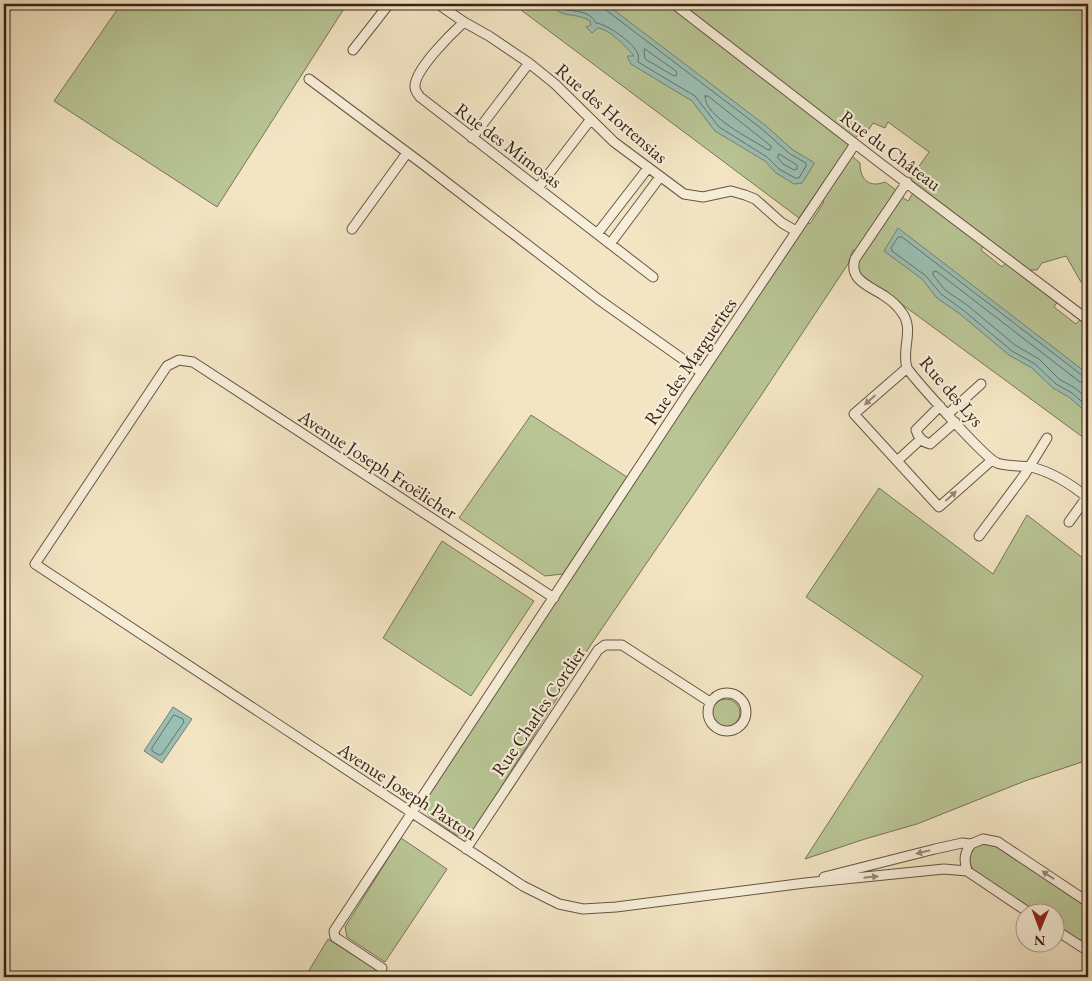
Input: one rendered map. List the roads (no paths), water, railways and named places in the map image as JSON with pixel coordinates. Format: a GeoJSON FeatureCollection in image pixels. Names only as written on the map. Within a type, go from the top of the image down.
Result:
{"type":"FeatureCollection","features":[{"type":"Feature","properties":{"kind":"street"},"geometry":{"type":"LineString","coordinates":[[354,50],[389,4]]}},
{"type":"Feature","properties":{"kind":"street","name":"Rue des Hortensias"},"geometry":{"type":"LineString","coordinates":[[438,4],[529,63],[555,84],[614,142],[684,194],[694,197],[731,191],[745,195],[754,199],[782,223],[796,231]]}},
{"type":"Feature","properties":{"kind":"street","name":"Rue du Château"},"geometry":{"type":"LineString","coordinates":[[674,4],[1088,320]]}},
{"type":"Feature","properties":{"kind":"street","name":"Rue des Mimosas"},"geometry":{"type":"LineString","coordinates":[[464,22],[429,58],[415,82],[415,87],[420,97],[653,277]]}},
{"type":"Feature","properties":{"kind":"street"},"geometry":{"type":"LineString","coordinates":[[472,138],[529,63]]}},
{"type":"Feature","properties":{"kind":"street"},"geometry":{"type":"LineString","coordinates":[[309,79],[598,299],[702,372]]}},
{"type":"Feature","properties":{"kind":"street"},"geometry":{"type":"LineString","coordinates":[[538,188],[591,118]]}},
{"type":"Feature","properties":{"kind":"street","name":"Rue des Marguerites"},"geometry":{"type":"LineString","coordinates":[[554,598],[702,372],[855,144]]}},
{"type":"Feature","properties":{"kind":"street"},"geometry":{"type":"LineString","coordinates":[[352,229],[408,153]]}},
{"type":"Feature","properties":{"kind":"street"},"geometry":{"type":"LineString","coordinates":[[597,234],[648,168]]}},
{"type":"Feature","properties":{"kind":"street"},"geometry":{"type":"LineString","coordinates":[[610,244],[660,177]]}},
{"type":"Feature","properties":{"kind":"street","name":"Rue des Lys"},"geometry":{"type":"LineString","coordinates":[[907,182],[855,259],[853,268],[858,286],[888,298],[904,315],[908,326],[904,356],[907,368],[940,406],[992,460],[1013,467],[1030,467],[1050,474],[1075,488],[1088,498]]}},
{"type":"Feature","properties":{"kind":"street","name":"Avenue Joseph Froëlicher"},"geometry":{"type":"LineString","coordinates":[[35,564],[167,366],[179,360],[193,362],[554,598]]}},
{"type":"Feature","properties":{"kind":"street"},"geometry":{"type":"LineString","coordinates":[[907,368],[854,414],[939,507],[992,460]]}},
{"type":"Feature","properties":{"kind":"street"},"geometry":{"type":"LineString","coordinates":[[948,414],[981,384]]}},
{"type":"Feature","properties":{"kind":"street"},"geometry":{"type":"LineString","coordinates":[[940,406],[916,430],[917,435],[924,443],[930,444],[955,422]]}},
{"type":"Feature","properties":{"kind":"street"},"geometry":{"type":"LineString","coordinates":[[978,536],[1030,467],[1047,438]]}},
{"type":"Feature","properties":{"kind":"street"},"geometry":{"type":"LineString","coordinates":[[897,461],[921,439]]}},
{"type":"Feature","properties":{"kind":"street"},"geometry":{"type":"LineString","coordinates":[[1069,522],[1088,498]]}},
{"type":"Feature","properties":{"kind":"street","name":"Avenue Joseph Paxton"},"geometry":{"type":"LineString","coordinates":[[35,564],[466,849],[533,892],[559,904],[583,909],[616,907],[805,883],[944,869],[967,871]]}},
{"type":"Feature","properties":{"kind":"street"},"geometry":{"type":"LineString","coordinates":[[382,968],[335,937],[334,931],[554,598]]}},
{"type":"Feature","properties":{"kind":"street","name":"Rue Charles Cordier"},"geometry":{"type":"LineString","coordinates":[[466,849],[598,650],[605,645],[622,645],[710,702]]}},
{"type":"Feature","properties":{"kind":"street"},"geometry":{"type":"LineString","coordinates":[[726,693],[738,697],[746,708],[746,717],[743,723],[732,731],[719,730],[709,721],[707,715],[710,702],[720,694],[726,693]]}},
{"type":"Feature","properties":{"kind":"street","name":"Avenue Joseph Paxton"},"geometry":{"type":"LineString","coordinates":[[805,883],[934,849],[962,843],[970,844],[983,839],[998,842],[1088,902]]}},
{"type":"Feature","properties":{"kind":"street"},"geometry":{"type":"LineString","coordinates":[[970,844],[965,854],[967,871],[1015,904]]}},
{"type":"Feature","properties":{"kind":"street"},"geometry":{"type":"LineString","coordinates":[[1064,935],[1088,951]]}},
{"type":"Feature","properties":{"kind":"water"},"geometry":{"type":"Polygon","coordinates":[[[551,4],[606,4],[765,125],[793,150],[813,162],[814,164],[802,183],[794,184],[776,173],[765,161],[715,131],[692,101],[631,64],[627,56],[634,56],[613,35],[598,28],[592,33],[586,27],[591,25],[590,21],[578,16],[564,14],[555,9],[551,4]]]}},
{"type":"Feature","properties":{"kind":"water"},"geometry":{"type":"Polygon","coordinates":[[[898,228],[1088,374],[1088,414],[1069,397],[1053,388],[1032,368],[1009,355],[960,314],[937,298],[922,279],[884,251],[898,228]]]}},
{"type":"Feature","properties":{"kind":"water"},"geometry":{"type":"Polygon","coordinates":[[[173,707],[192,719],[162,763],[144,751],[173,707]]]}}]}
